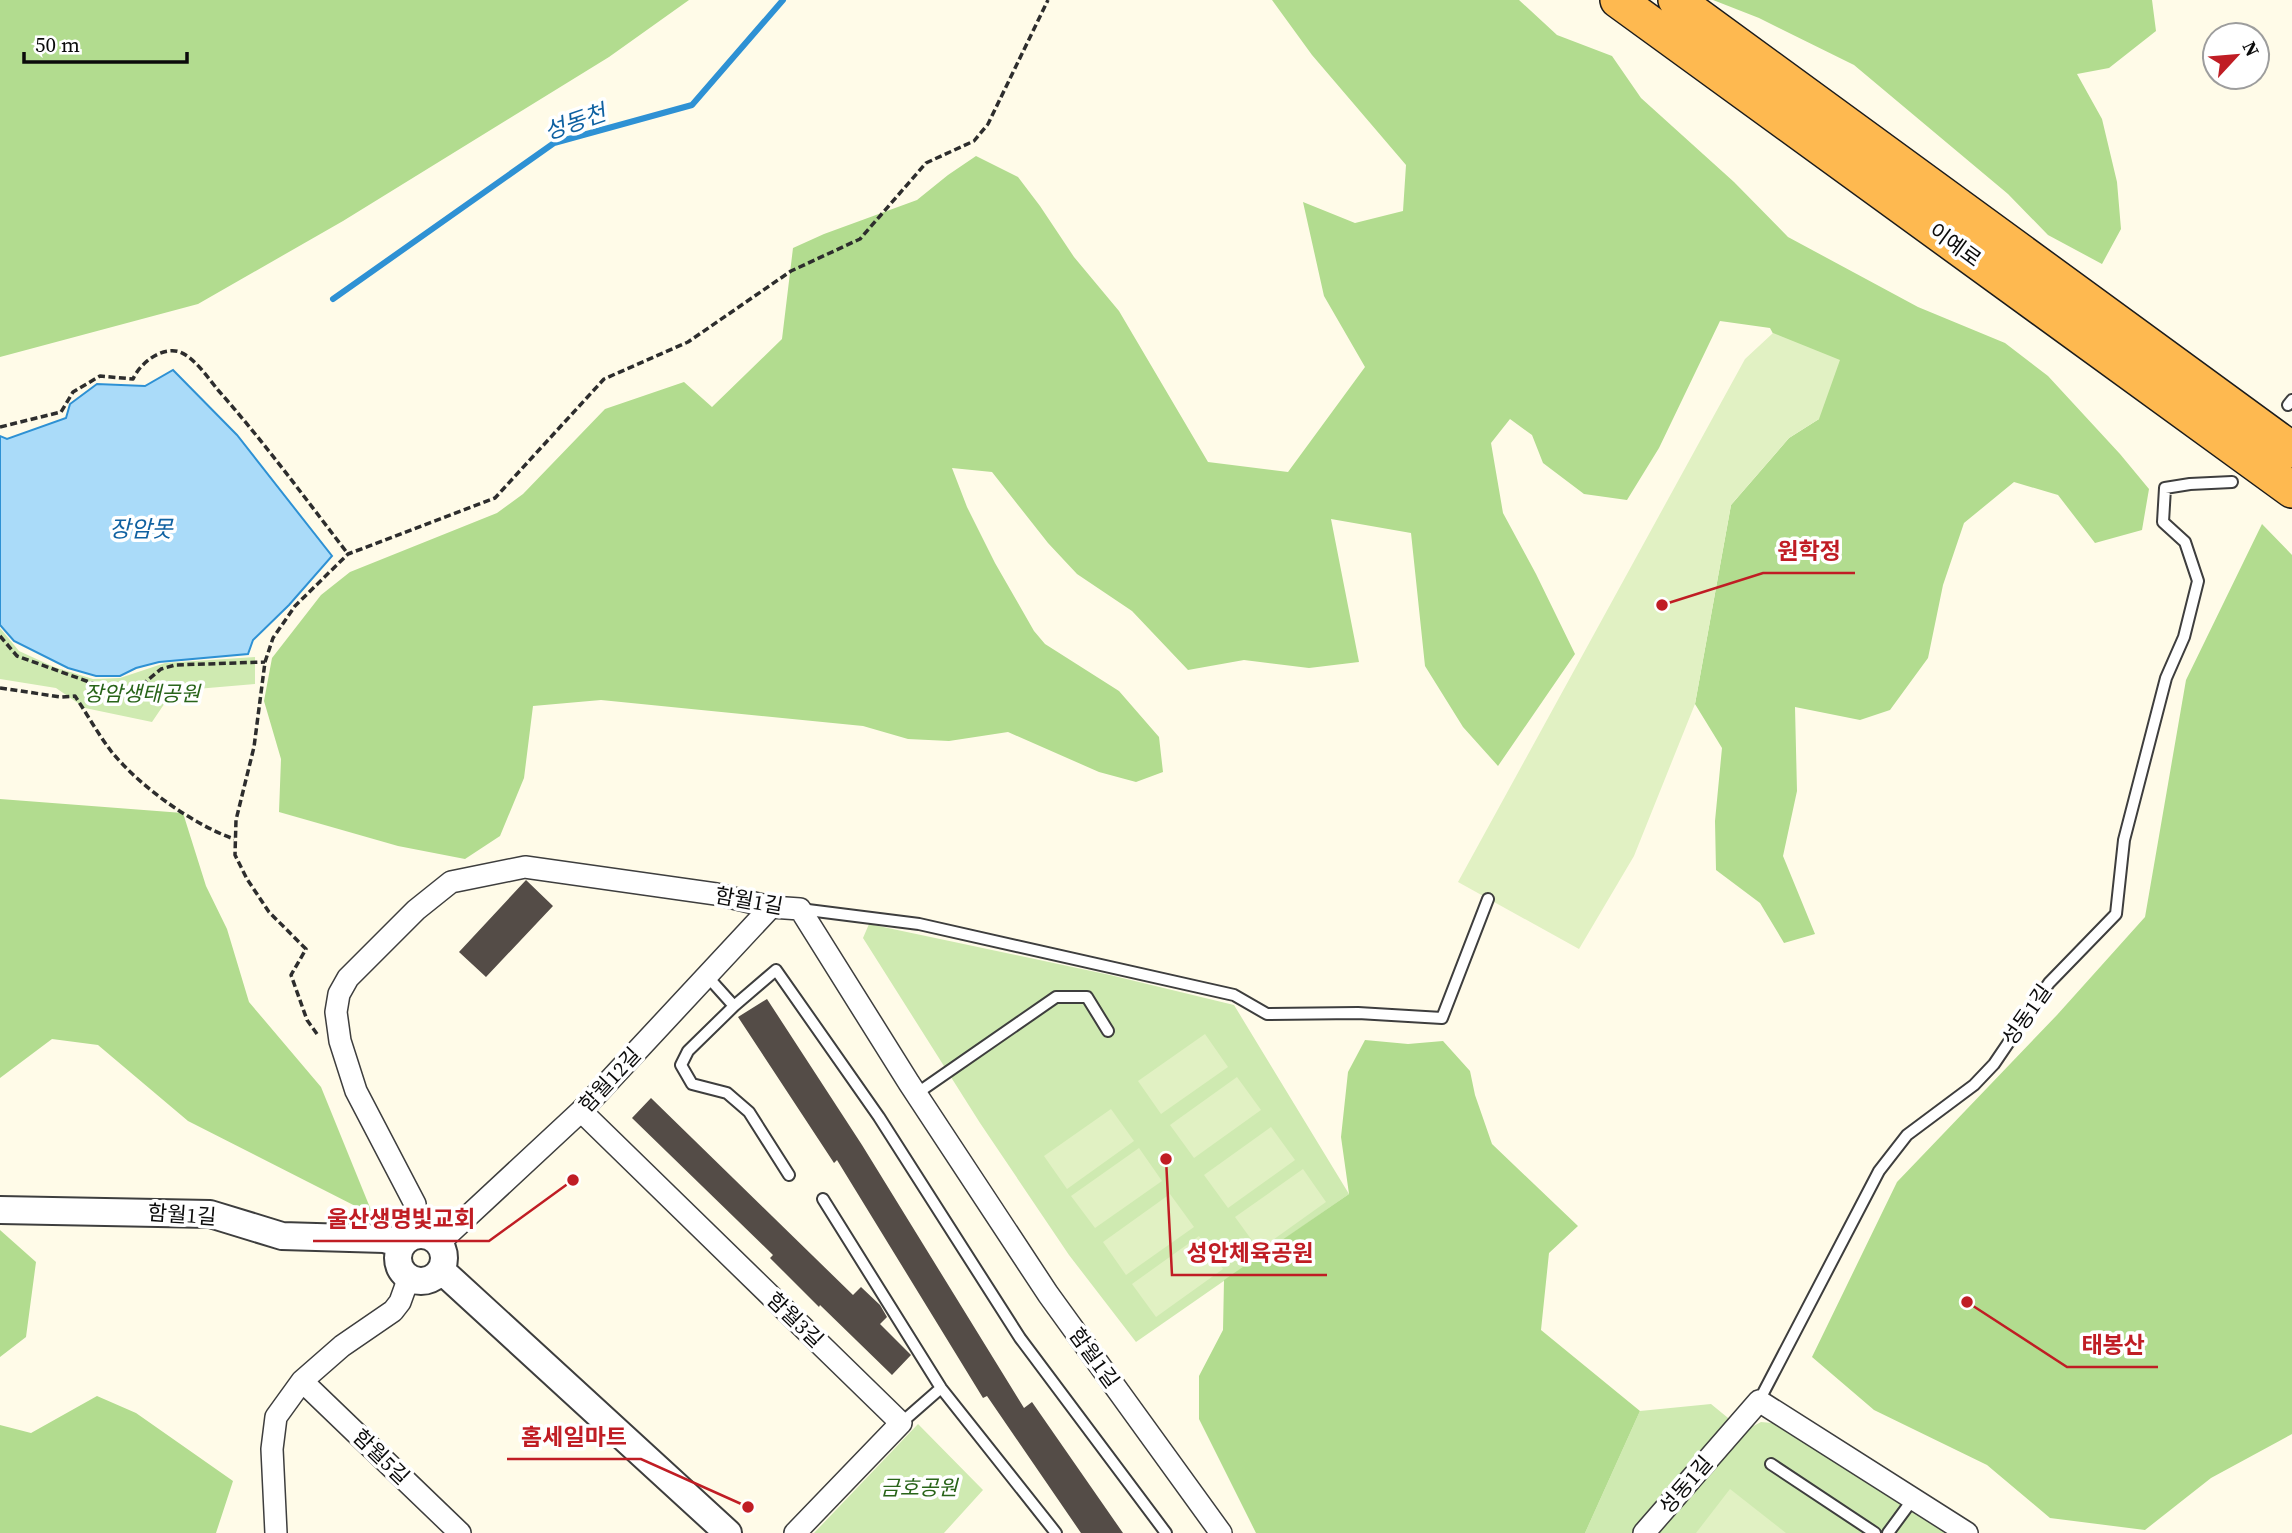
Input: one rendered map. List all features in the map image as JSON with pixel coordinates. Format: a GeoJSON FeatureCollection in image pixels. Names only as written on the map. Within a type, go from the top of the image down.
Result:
{"type":"FeatureCollection","features":[{"type":"Feature","properties":{"kind":"highway","name":"이예로"},"geometry":{"type":"LineString","coordinates":[[1618,0],[2292,490]]}},
{"type":"Feature","properties":{"kind":"highway","name":"이예로"},"geometry":{"type":"LineString","coordinates":[[1676,0],[2292,450]]}},
{"type":"Feature","properties":{"kind":"street","name":"함월1길"},"geometry":{"type":"LineString","coordinates":[[0,1210],[210,1214],[282,1236],[419,1241],[415,1204],[356,1091],[340,1041],[336,1012],[339,994],[348,978],[416,910],[451,882],[524,867],[716,894],[771,907],[800,909],[916,1094],[1048,1294],[1221,1533]]}},
{"type":"Feature","properties":{"kind":"street","name":"함월12길"},"geometry":{"type":"LineString","coordinates":[[419,1241],[581,1111],[771,907]]}},
{"type":"Feature","properties":{"kind":"street","name":"함월3길"},"geometry":{"type":"LineString","coordinates":[[581,1111],[901,1423]]}},
{"type":"Feature","properties":{"kind":"street"},"geometry":{"type":"LineString","coordinates":[[419,1241],[444,1256],[441,1270],[423,1281],[409,1277],[398,1259],[419,1241]]}},
{"type":"Feature","properties":{"kind":"street"},"geometry":{"type":"LineString","coordinates":[[441,1270],[728,1533]]}},
{"type":"Feature","properties":{"kind":"street"},"geometry":{"type":"LineString","coordinates":[[276,1533],[272,1449],[276,1417],[302,1381],[342,1346],[393,1311],[400,1302],[409,1277]]}},
{"type":"Feature","properties":{"kind":"street","name":"함월5길"},"geometry":{"type":"LineString","coordinates":[[302,1381],[460,1533]]}},
{"type":"Feature","properties":{"kind":"street"},"geometry":{"type":"LineString","coordinates":[[1759,1401],[1967,1533]]}},
{"type":"Feature","properties":{"kind":"street","name":"성동1길"},"geometry":{"type":"LineString","coordinates":[[1644,1533],[1759,1401]]}},
{"type":"Feature","properties":{"kind":"street"},"geometry":{"type":"LineString","coordinates":[[795,1533],[901,1423]]}},
{"type":"Feature","properties":{"kind":"lane","name":"성동1길"},"geometry":{"type":"LineString","coordinates":[[1759,1401],[1879,1171],[1907,1135],[1974,1085],[1994,1064],[2049,983],[2116,914],[2124,840],[2166,678],[2184,637],[2198,581],[2185,542],[2163,522],[2165,488],[2232,482]]}},
{"type":"Feature","properties":{"kind":"lane"},"geometry":{"type":"LineString","coordinates":[[800,909],[919,924],[1234,995],[1267,1014],[1358,1013],[1443,1018],[1488,899]]}},
{"type":"Feature","properties":{"kind":"lane"},"geometry":{"type":"LineString","coordinates":[[789,1175],[749,1112],[727,1093],[692,1084],[681,1065],[688,1051],[776,970],[879,1117],[1020,1338],[1166,1533]]}},
{"type":"Feature","properties":{"kind":"lane"},"geometry":{"type":"LineString","coordinates":[[707,976],[734,1006]]}},
{"type":"Feature","properties":{"kind":"lane"},"geometry":{"type":"LineString","coordinates":[[916,1094],[1056,997],[1087,997],[1108,1031]]}},
{"type":"Feature","properties":{"kind":"lane"},"geometry":{"type":"LineString","coordinates":[[822,1199],[941,1388],[1056,1533]]}},
{"type":"Feature","properties":{"kind":"lane"},"geometry":{"type":"LineString","coordinates":[[901,1423],[941,1388]]}},
{"type":"Feature","properties":{"kind":"lane"},"geometry":{"type":"LineString","coordinates":[[1771,1464],[1875,1533]]}},
{"type":"Feature","properties":{"kind":"lane"},"geometry":{"type":"LineString","coordinates":[[1888,1533],[1913,1499]]}},
{"type":"Feature","properties":{"kind":"path"},"geometry":{"type":"LineString","coordinates":[[321,1040],[307,1020],[291,975],[306,949],[269,912],[235,855],[236,820],[254,747],[265,662],[273,638],[295,606],[348,554],[495,498],[604,379],[688,342],[791,271],[860,239],[926,163],[974,141],[988,124],[1048,0]]}},
{"type":"Feature","properties":{"kind":"path"},"geometry":{"type":"LineString","coordinates":[[0,427],[61,412],[74,392],[100,376],[133,379],[147,359],[172,350],[183,353],[198,366],[248,424],[348,554]]}},
{"type":"Feature","properties":{"kind":"path"},"geometry":{"type":"LineString","coordinates":[[0,636],[17,656],[103,687],[128,691],[142,685],[161,669],[174,665],[265,662]]}},
{"type":"Feature","properties":{"kind":"path"},"geometry":{"type":"LineString","coordinates":[[0,688],[75,696],[110,750],[161,798],[212,831],[235,840]]}},
{"type":"Feature","properties":{"kind":"green space"},"geometry":{"type":"Polygon","coordinates":[[[0,0],[689,0],[609,57],[343,221],[198,304],[0,357],[0,0]]]}},
{"type":"Feature","properties":{"kind":"green space"},"geometry":{"type":"Polygon","coordinates":[[[1272,0],[1519,0],[1557,35],[1612,56],[1641,98],[1734,182],[1788,237],[1918,307],[2005,343],[2048,376],[2149,489],[2142,530],[2095,543],[2058,495],[2014,482],[1964,523],[1943,585],[1928,658],[1890,710],[1860,720],[1795,707],[1797,791],[1783,856],[1815,934],[1784,943],[1760,903],[1716,870],[1715,821],[1722,748],[1695,704],[1731,505],[1789,438],[1819,419],[1770,328],[1720,321],[1659,448],[1627,500],[1584,494],[1543,463],[1532,435],[1510,419],[1491,443],[1503,513],[1575,654],[1498,766],[1463,727],[1425,666],[1411,533],[1331,519],[1359,662],[1309,668],[1244,660],[1188,670],[1132,611],[1077,574],[1048,543],[992,472],[952,468],[967,507],[995,563],[1034,631],[1045,644],[1119,691],[1159,737],[1163,772],[1136,782],[1099,772],[1008,732],[949,741],[908,739],[863,726],[601,700],[533,706],[524,778],[500,836],[465,859],[398,846],[279,812],[281,759],[264,701],[272,658],[321,595],[350,572],[497,513],[523,494],[605,409],[684,382],[712,407],[782,339],[793,248],[917,200],[976,156],[1018,177],[1040,206],[1074,257],[1119,311],[1208,462],[1288,472],[1365,367],[1324,296],[1303,202],[1355,223],[1403,211],[1406,165],[1312,55],[1272,0]]]}},
{"type":"Feature","properties":{"kind":"green space"},"geometry":{"type":"Polygon","coordinates":[[[1713,0],[2152,0],[2156,31],[2109,68],[2077,74],[2102,119],[2117,182],[2121,229],[2102,264],[2048,235],[2008,194],[1854,65],[1759,18],[1713,0]]]}},
{"type":"Feature","properties":{"kind":"green space"},"geometry":{"type":"Polygon","coordinates":[[[1773,333],[1840,360],[1819,419],[1789,438],[1731,505],[1695,704],[1634,856],[1579,949],[1458,882],[1745,359],[1773,333]]]}},
{"type":"Feature","properties":{"kind":"green space"},"geometry":{"type":"Polygon","coordinates":[[[2262,524],[2292,555],[2292,1434],[2211,1478],[2145,1530],[2050,1518],[1987,1465],[1874,1410],[1812,1357],[1897,1182],[2057,1015],[2145,917],[2186,680],[2262,524]]]}},
{"type":"Feature","properties":{"kind":"green space","name":"장암생태공원"},"geometry":{"type":"Polygon","coordinates":[[[0,628],[19,651],[54,667],[93,679],[120,678],[165,663],[255,657],[255,684],[173,691],[152,722],[85,708],[56,688],[0,679],[0,628]]]}},
{"type":"Feature","properties":{"kind":"green space"},"geometry":{"type":"Polygon","coordinates":[[[0,799],[183,813],[206,886],[227,929],[249,1002],[321,1087],[373,1215],[188,1121],[98,1045],[52,1039],[0,1078],[0,799]]]}},
{"type":"Feature","properties":{"kind":"green space"},"geometry":{"type":"Polygon","coordinates":[[[869,924],[1110,975],[1234,1005],[1349,1194],[1136,1342],[1069,1255],[980,1123],[863,938],[869,924]]]}},
{"type":"Feature","properties":{"kind":"green space"},"geometry":{"type":"Polygon","coordinates":[[[1205,1034],[1228,1067],[1161,1114],[1138,1081],[1205,1034]]]}},
{"type":"Feature","properties":{"kind":"green space"},"geometry":{"type":"Polygon","coordinates":[[[1365,1040],[1408,1044],[1443,1041],[1470,1071],[1475,1095],[1492,1144],[1578,1226],[1549,1253],[1541,1330],[1640,1411],[1585,1533],[1256,1533],[1199,1419],[1199,1376],[1223,1330],[1224,1280],[1349,1194],[1341,1137],[1348,1072],[1365,1040]]]}},
{"type":"Feature","properties":{"kind":"green space"},"geometry":{"type":"Polygon","coordinates":[[[1237,1077],[1261,1110],[1194,1158],[1170,1125],[1237,1077]]]}},
{"type":"Feature","properties":{"kind":"green space"},"geometry":{"type":"Polygon","coordinates":[[[1111,1109],[1134,1141],[1067,1189],[1044,1156],[1111,1109]]]}},
{"type":"Feature","properties":{"kind":"green space"},"geometry":{"type":"Polygon","coordinates":[[[1271,1127],[1295,1160],[1228,1208],[1204,1175],[1271,1127]]]}},
{"type":"Feature","properties":{"kind":"green space"},"geometry":{"type":"Polygon","coordinates":[[[1139,1148],[1162,1181],[1095,1228],[1071,1196],[1139,1148]]]}},
{"type":"Feature","properties":{"kind":"green space"},"geometry":{"type":"Polygon","coordinates":[[[1303,1169],[1326,1202],[1259,1250],[1235,1217],[1303,1169]]]}},
{"type":"Feature","properties":{"kind":"green space"},"geometry":{"type":"Polygon","coordinates":[[[1170,1194],[1194,1227],[1126,1275],[1103,1242],[1170,1194]]]}},
{"type":"Feature","properties":{"kind":"green space"},"geometry":{"type":"Polygon","coordinates":[[[0,1230],[36,1262],[26,1337],[0,1357],[0,1230]]]}},
{"type":"Feature","properties":{"kind":"green space"},"geometry":{"type":"Polygon","coordinates":[[[1199,1236],[1223,1269],[1156,1317],[1132,1284],[1199,1236]]]}},
{"type":"Feature","properties":{"kind":"green space"},"geometry":{"type":"Polygon","coordinates":[[[97,1396],[136,1413],[233,1481],[216,1533],[0,1533],[0,1425],[31,1433],[97,1396]]]}},
{"type":"Feature","properties":{"kind":"green space"},"geometry":{"type":"Polygon","coordinates":[[[1711,1404],[1744,1431],[1761,1422],[1782,1424],[1948,1533],[1585,1533],[1640,1411],[1711,1404]]]}},
{"type":"Feature","properties":{"kind":"green space","name":"금호공원"},"geometry":{"type":"Polygon","coordinates":[[[918,1424],[983,1490],[944,1533],[814,1533],[918,1424]]]}},
{"type":"Feature","properties":{"kind":"green space"},"geometry":{"type":"Polygon","coordinates":[[[1730,1489],[1786,1533],[1696,1533],[1730,1489]]]}},
{"type":"Feature","properties":{"kind":"water","name":"장암못"},"geometry":{"type":"Polygon","coordinates":[[[173,370],[237,435],[332,556],[289,605],[253,640],[248,654],[159,662],[136,668],[120,676],[96,676],[68,668],[14,641],[0,625],[0,436],[7,439],[66,418],[70,404],[97,384],[145,386],[173,370]]]}},
{"type":"Feature","properties":{"kind":"building"},"geometry":{"type":"Polygon","coordinates":[[[526,880],[553,906],[486,977],[459,952],[526,880]]]}},
{"type":"Feature","properties":{"kind":"building"},"geometry":{"type":"Polygon","coordinates":[[[767,999],[862,1145],[1024,1408],[1032,1402],[1123,1533],[1081,1533],[987,1396],[983,1398],[837,1160],[834,1163],[738,1017],[767,999]]]}},
{"type":"Feature","properties":{"kind":"building"},"geometry":{"type":"Polygon","coordinates":[[[651,1098],[853,1295],[861,1287],[880,1305],[887,1317],[880,1324],[911,1355],[892,1375],[820,1305],[819,1307],[770,1258],[773,1255],[632,1118],[651,1098]]]}},
{"type":"Feature","properties":{"kind":"waterway","name":"성동천"},"geometry":{"type":"LineString","coordinates":[[333,299],[554,143],[692,105],[783,0]]}},
{"type":"Feature","properties":{"kind":"place","name":"원학정"},"geometry":{"type":"Point","coordinates":[1662,605]}},
{"type":"Feature","properties":{"kind":"place","name":"성안체육공원"},"geometry":{"type":"Point","coordinates":[1166,1159]}},
{"type":"Feature","properties":{"kind":"place","name":"울산생명빛교회"},"geometry":{"type":"Point","coordinates":[573,1180]}},
{"type":"Feature","properties":{"kind":"place","name":"태봉산"},"geometry":{"type":"Point","coordinates":[1967,1302]}},
{"type":"Feature","properties":{"kind":"place","name":"홈세일마트"},"geometry":{"type":"Point","coordinates":[748,1507]}}]}
